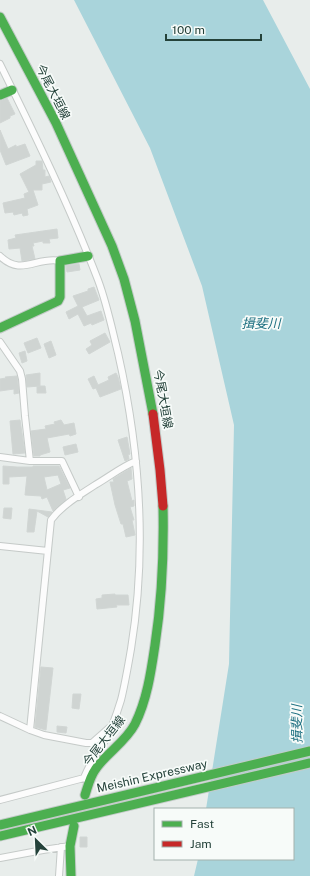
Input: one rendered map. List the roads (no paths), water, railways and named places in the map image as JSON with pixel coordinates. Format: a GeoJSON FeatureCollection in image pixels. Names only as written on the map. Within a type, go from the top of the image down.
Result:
{"type":"FeatureCollection","features":[{"type":"Feature","properties":{"kind":"main road","name":"今尾大垣線"},"geometry":{"type":"LineString","coordinates":[[0,17],[73,158],[119,265],[139,334],[152,404],[162,472],[165,546],[162,591],[150,675],[138,715],[129,733],[87,779],[85,795]]}},
{"type":"Feature","properties":{"kind":"main road"},"geometry":{"type":"LineString","coordinates":[[0,95],[12,90]]}},
{"type":"Feature","properties":{"kind":"main road"},"geometry":{"type":"LineString","coordinates":[[0,328],[58,301],[60,297],[60,261],[88,256]]}},
{"type":"Feature","properties":{"kind":"main road","name":"Meishin Expressway"},"geometry":{"type":"LineString","coordinates":[[0,825],[310,751]]}},
{"type":"Feature","properties":{"kind":"main road","name":"Meishin Expressway"},"geometry":{"type":"LineString","coordinates":[[0,836],[310,763]]}},
{"type":"Feature","properties":{"kind":"main road"},"geometry":{"type":"LineString","coordinates":[[71,876],[65,847],[74,826]]}},
{"type":"Feature","properties":{"kind":"street"},"geometry":{"type":"LineString","coordinates":[[0,64],[78,229],[99,282],[112,330],[124,385],[136,461],[140,550],[137,614],[121,701],[107,738],[87,770],[87,779],[0,800]]}},
{"type":"Feature","properties":{"kind":"street"},"geometry":{"type":"LineString","coordinates":[[0,256],[11,265],[25,265],[54,260],[60,261]]}},
{"type":"Feature","properties":{"kind":"street"},"geometry":{"type":"LineString","coordinates":[[0,342],[20,371],[30,461]]}},
{"type":"Feature","properties":{"kind":"street"},"geometry":{"type":"LineString","coordinates":[[0,457],[30,461],[62,461],[79,497]]}},
{"type":"Feature","properties":{"kind":"street"},"geometry":{"type":"LineString","coordinates":[[30,730],[51,520],[55,515],[79,497],[125,466],[136,461]]}},
{"type":"Feature","properties":{"kind":"street"},"geometry":{"type":"LineString","coordinates":[[0,546],[48,551]]}},
{"type":"Feature","properties":{"kind":"street"},"geometry":{"type":"LineString","coordinates":[[0,716],[30,730],[65,739],[92,743],[112,726]]}},
{"type":"Feature","properties":{"kind":"street"},"geometry":{"type":"LineString","coordinates":[[0,858],[65,847],[59,876]]}},
{"type":"Feature","properties":{"kind":"water","name":"揖斐川"},"geometry":{"type":"Polygon","coordinates":[[[74,0],[263,0],[310,89],[310,876],[194,876],[198,860],[294,860],[294,808],[206,808],[229,664],[234,425],[202,286],[150,148],[74,0]]]}}]}
